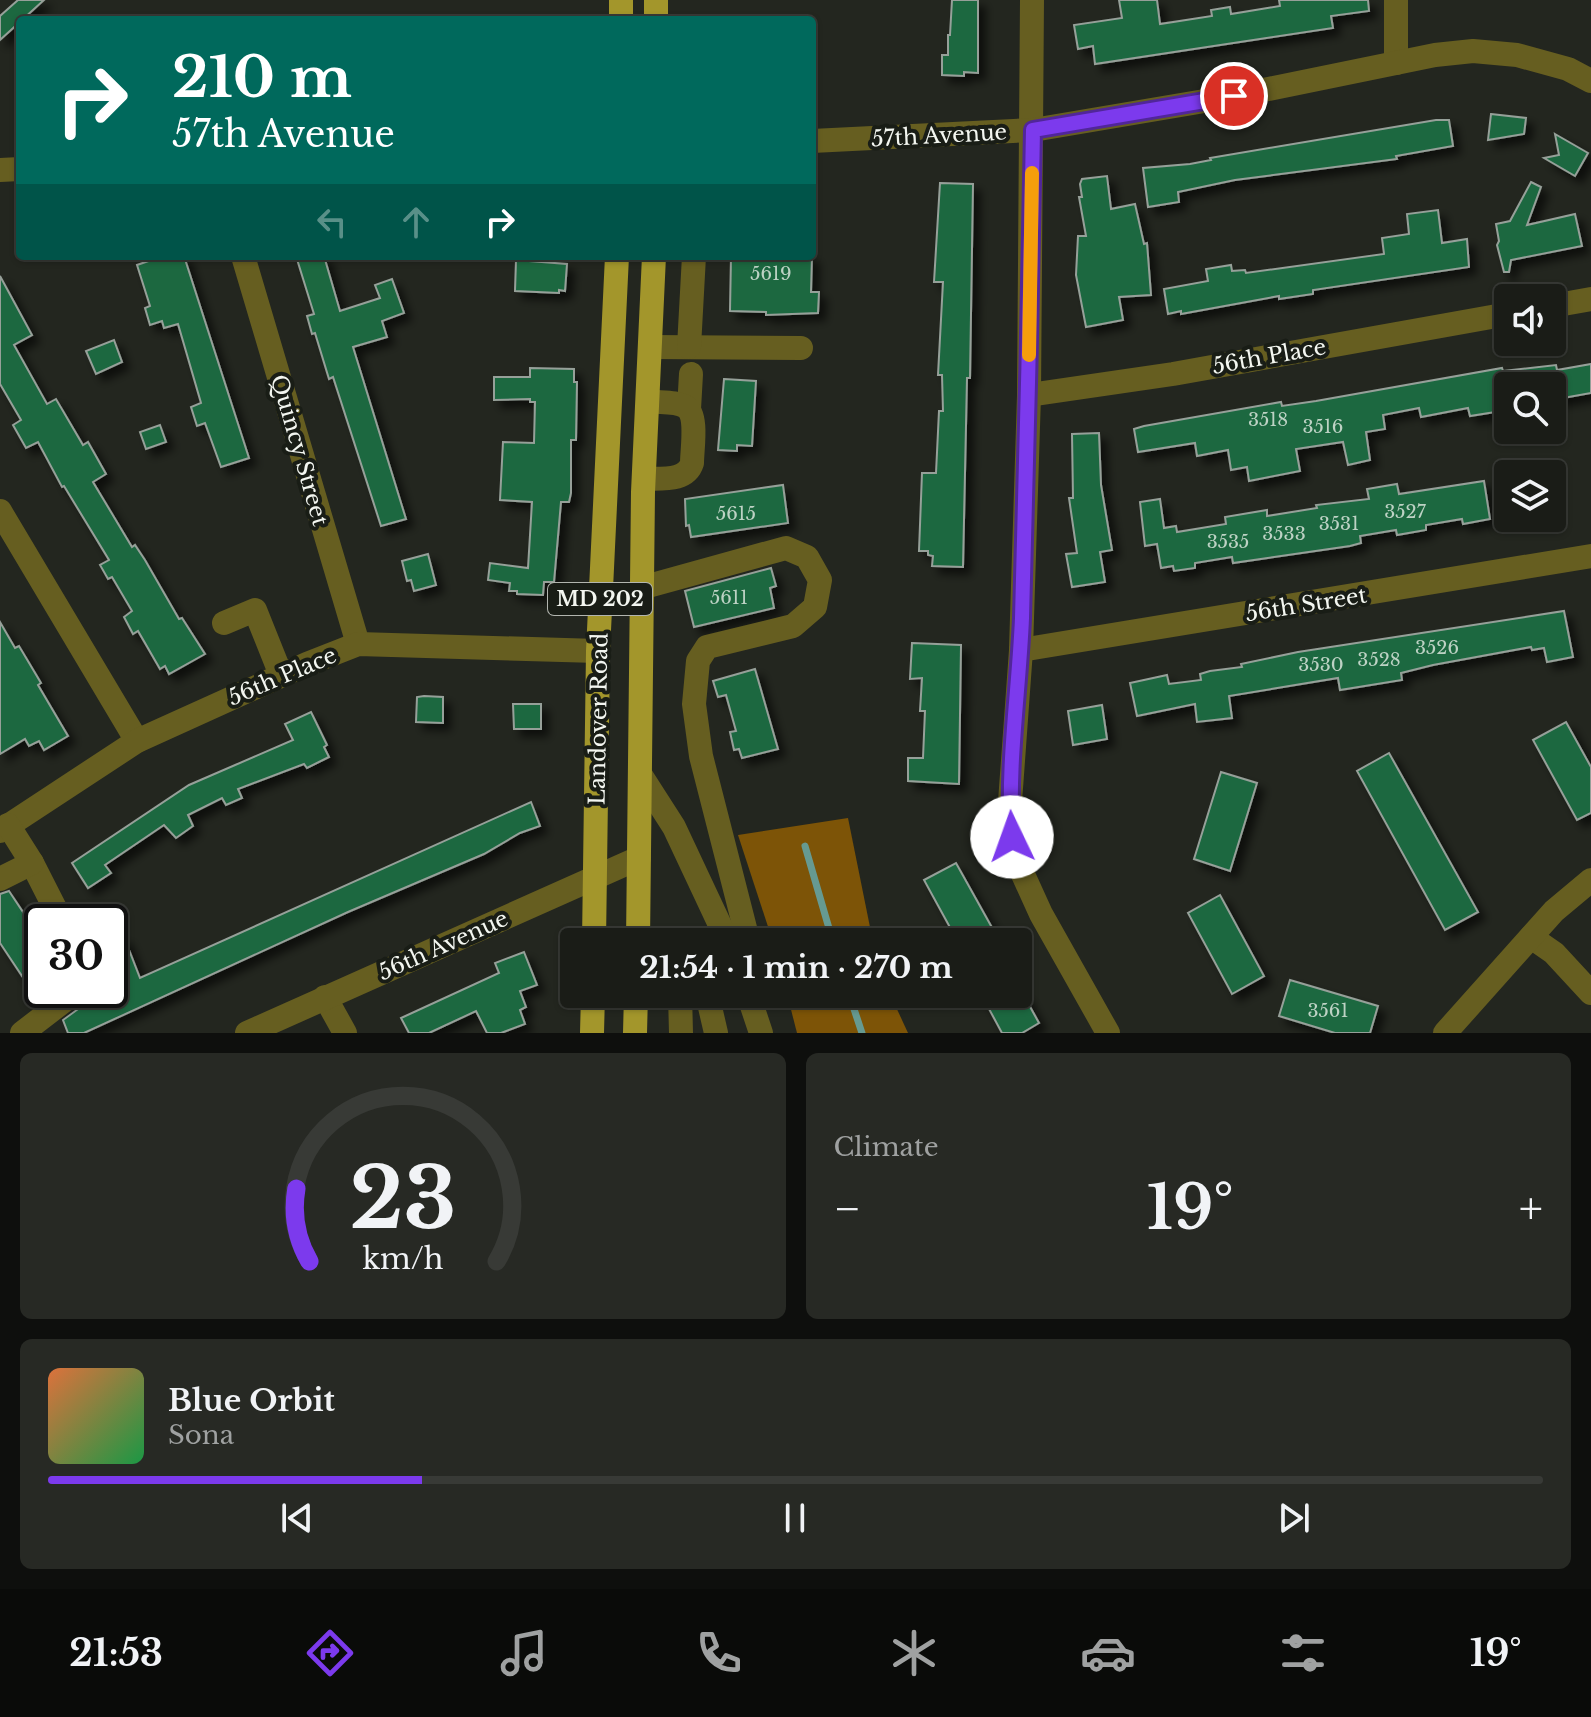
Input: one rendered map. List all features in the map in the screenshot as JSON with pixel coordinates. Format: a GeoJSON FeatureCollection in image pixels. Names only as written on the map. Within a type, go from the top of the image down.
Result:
{"type":"FeatureCollection","features":[{"type":"Feature","properties":{"kind":"main road","name":"Landover Road"},"geometry":{"type":"LineString","coordinates":[[594,928],[598,651],[617,260]]}},
{"type":"Feature","properties":{"kind":"main road","name":"Landover Road"},"geometry":{"type":"LineString","coordinates":[[638,928],[641,588],[654,260]]}},
{"type":"Feature","properties":{"kind":"main road"},"geometry":{"type":"LineString","coordinates":[[592,1033],[593,1008]]}},
{"type":"Feature","properties":{"kind":"main road"},"geometry":{"type":"LineString","coordinates":[[635,1033],[636,1008]]}},
{"type":"Feature","properties":{"kind":"street"},"geometry":{"type":"LineString","coordinates":[[1032,0],[1029,395],[1021,650],[1010,802],[1012,837],[1021,870],[1041,914],[1108,1033]]}},
{"type":"Feature","properties":{"kind":"street"},"geometry":{"type":"LineString","coordinates":[[1396,0],[1396,63]]}},
{"type":"Feature","properties":{"kind":"street","name":"57th Avenue"},"geometry":{"type":"LineString","coordinates":[[816,141],[1033,130],[1473,51],[1517,55],[1568,69],[1591,81]]}},
{"type":"Feature","properties":{"kind":"street","name":"Quincy Street"},"geometry":{"type":"LineString","coordinates":[[244,260],[358,644]]}},
{"type":"Feature","properties":{"kind":"street"},"geometry":{"type":"LineString","coordinates":[[689,347],[694,260]]}},
{"type":"Feature","properties":{"kind":"street"},"geometry":{"type":"LineString","coordinates":[[653,284],[692,285]]}},
{"type":"Feature","properties":{"kind":"street"},"geometry":{"type":"LineString","coordinates":[[1566,303],[1591,299]]}},
{"type":"Feature","properties":{"kind":"street","name":"56th Place"},"geometry":{"type":"LineString","coordinates":[[1029,395],[1173,374],[1494,317]]}},
{"type":"Feature","properties":{"kind":"street"},"geometry":{"type":"LineString","coordinates":[[650,347],[801,348]]}},
{"type":"Feature","properties":{"kind":"street"},"geometry":{"type":"LineString","coordinates":[[644,479],[681,477],[690,469],[691,374]]}},
{"type":"Feature","properties":{"kind":"street"},"geometry":{"type":"LineString","coordinates":[[648,401],[689,409]]}},
{"type":"Feature","properties":{"kind":"street"},"geometry":{"type":"LineString","coordinates":[[0,511],[137,741]]}},
{"type":"Feature","properties":{"kind":"street"},"geometry":{"type":"LineString","coordinates":[[641,588],[786,548],[807,557],[820,580],[815,607],[793,626],[707,647],[698,661],[694,704],[701,756],[745,928]]}},
{"type":"Feature","properties":{"kind":"street","name":"56th Street"},"geometry":{"type":"LineString","coordinates":[[1021,650],[1591,556]]}},
{"type":"Feature","properties":{"kind":"street"},"geometry":{"type":"LineString","coordinates":[[224,623],[266,607],[281,675]]}},
{"type":"Feature","properties":{"kind":"street","name":"56th Place"},"geometry":{"type":"LineString","coordinates":[[4,828],[137,741],[281,675],[358,644],[598,651]]}},
{"type":"Feature","properties":{"kind":"street"},"geometry":{"type":"LineString","coordinates":[[640,774],[674,827],[721,928]]}},
{"type":"Feature","properties":{"kind":"street"},"geometry":{"type":"LineString","coordinates":[[4,828],[32,863],[53,904]]}},
{"type":"Feature","properties":{"kind":"street","name":"56th Avenue"},"geometry":{"type":"LineString","coordinates":[[247,1033],[639,858]]}},
{"type":"Feature","properties":{"kind":"street"},"geometry":{"type":"LineString","coordinates":[[0,879],[32,863]]}},
{"type":"Feature","properties":{"kind":"street"},"geometry":{"type":"LineString","coordinates":[[1445,1033],[1554,911],[1591,880]]}},
{"type":"Feature","properties":{"kind":"street"},"geometry":{"type":"LineString","coordinates":[[1531,937],[1554,953],[1591,993]]}},
{"type":"Feature","properties":{"kind":"street"},"geometry":{"type":"LineString","coordinates":[[325,997],[345,1033]]}},
{"type":"Feature","properties":{"kind":"street"},"geometry":{"type":"LineString","coordinates":[[33,1030],[58,1008]]}},
{"type":"Feature","properties":{"kind":"street"},"geometry":{"type":"LineString","coordinates":[[680,1008],[681,1033]]}},
{"type":"Feature","properties":{"kind":"street"},"geometry":{"type":"LineString","coordinates":[[710,1008],[716,1033]]}},
{"type":"Feature","properties":{"kind":"street"},"geometry":{"type":"LineString","coordinates":[[753,1008],[761,1033]]}},
{"type":"Feature","properties":{"kind":"shaded area"},"geometry":{"type":"Polygon","coordinates":[[[848,818],[870,928],[768,928],[738,835],[848,818]]]}},
{"type":"Feature","properties":{"kind":"shaded area"},"geometry":{"type":"Polygon","coordinates":[[[791,1008],[896,1008],[908,1033],[797,1033],[791,1008]]]}},
{"type":"Feature","properties":{"kind":"building"},"geometry":{"type":"Polygon","coordinates":[[[18,0],[44,0],[26,16],[16,16],[16,25],[0,40],[0,16],[18,0]]]}},
{"type":"Feature","properties":{"kind":"building"},"geometry":{"type":"Polygon","coordinates":[[[952,0],[978,0],[978,73],[942,75],[942,55],[948,55],[952,0]]]}},
{"type":"Feature","properties":{"kind":"building"},"geometry":{"type":"Polygon","coordinates":[[[1119,0],[1157,0],[1160,24],[1212,16],[1211,10],[1230,7],[1231,14],[1280,6],[1279,0],[1368,0],[1369,11],[1331,16],[1333,28],[1095,64],[1093,46],[1078,49],[1074,25],[1122,18],[1119,0]]]}},
{"type":"Feature","properties":{"kind":"building"},"geometry":{"type":"Polygon","coordinates":[[[1491,114],[1526,118],[1524,134],[1488,140],[1491,114]]]}},
{"type":"Feature","properties":{"kind":"building"},"geometry":{"type":"Polygon","coordinates":[[[1449,120],[1453,146],[1396,156],[1397,159],[1235,180],[1178,192],[1179,202],[1148,207],[1143,168],[1190,164],[1449,120]]]}},
{"type":"Feature","properties":{"kind":"building"},"geometry":{"type":"Polygon","coordinates":[[[1555,134],[1588,153],[1575,176],[1544,158],[1559,155],[1555,134]]]}},
{"type":"Feature","properties":{"kind":"building"},"geometry":{"type":"Polygon","coordinates":[[[1107,176],[1111,209],[1135,204],[1144,244],[1147,243],[1151,295],[1119,297],[1123,320],[1086,327],[1076,275],[1078,236],[1086,236],[1079,197],[1082,197],[1080,184],[1082,179],[1107,176]]]}},
{"type":"Feature","properties":{"kind":"building"},"geometry":{"type":"Polygon","coordinates":[[[1531,182],[1541,187],[1527,225],[1575,214],[1582,246],[1511,260],[1509,272],[1504,272],[1497,245],[1496,224],[1510,221],[1531,182]]]}},
{"type":"Feature","properties":{"kind":"building"},"geometry":{"type":"Polygon","coordinates":[[[940,183],[973,184],[963,567],[932,566],[933,556],[928,555],[928,551],[919,551],[922,473],[936,473],[939,411],[943,411],[942,375],[938,375],[943,282],[934,282],[940,183]]]}},
{"type":"Feature","properties":{"kind":"building"},"geometry":{"type":"Polygon","coordinates":[[[1438,210],[1442,243],[1467,239],[1469,267],[1313,290],[1313,294],[1279,299],[1279,296],[1168,314],[1164,289],[1208,281],[1206,269],[1231,265],[1232,271],[1245,270],[1246,273],[1384,254],[1382,238],[1409,234],[1407,214],[1438,210]]]}},
{"type":"Feature","properties":{"kind":"building"},"geometry":{"type":"Polygon","coordinates":[[[151,260],[185,260],[249,458],[221,467],[205,423],[197,426],[191,407],[201,403],[178,324],[164,328],[162,321],[150,325],[145,308],[150,306],[137,265],[151,260]]]}},
{"type":"Feature","properties":{"kind":"building"},"geometry":{"type":"Polygon","coordinates":[[[297,260],[325,260],[340,311],[380,298],[375,285],[392,279],[404,313],[382,321],[387,337],[353,347],[406,519],[381,526],[333,377],[329,379],[315,333],[312,334],[307,316],[314,314],[297,260]]]}},
{"type":"Feature","properties":{"kind":"building"},"geometry":{"type":"Polygon","coordinates":[[[516,260],[567,264],[565,291],[515,291],[516,260]]]}},
{"type":"Feature","properties":{"kind":"building"},"geometry":{"type":"Polygon","coordinates":[[[731,260],[812,260],[811,292],[819,292],[818,313],[766,315],[766,312],[730,311],[731,260]]]}},
{"type":"Feature","properties":{"kind":"building"},"geometry":{"type":"Polygon","coordinates":[[[0,276],[32,335],[14,345],[47,404],[56,399],[83,445],[88,442],[106,474],[93,482],[132,547],[135,545],[179,619],[182,618],[205,654],[169,674],[165,666],[160,669],[138,631],[133,634],[124,617],[132,611],[112,577],[108,579],[100,565],[109,560],[62,487],[38,442],[26,448],[13,425],[21,420],[0,384],[0,276]]]}},
{"type":"Feature","properties":{"kind":"building"},"geometry":{"type":"Polygon","coordinates":[[[114,340],[122,362],[96,374],[86,351],[114,340]]]}},
{"type":"Feature","properties":{"kind":"building"},"geometry":{"type":"Polygon","coordinates":[[[1591,364],[1591,393],[1566,397],[1566,372],[1494,372],[1494,412],[1470,416],[1468,408],[1421,417],[1419,408],[1383,415],[1385,429],[1366,432],[1370,460],[1348,465],[1343,442],[1296,449],[1300,471],[1249,481],[1247,467],[1231,470],[1228,450],[1197,456],[1195,443],[1138,452],[1134,429],[1281,402],[1282,406],[1316,401],[1502,368],[1503,371],[1556,365],[1557,370],[1591,364]]]}},
{"type":"Feature","properties":{"kind":"building"},"geometry":{"type":"Polygon","coordinates":[[[530,368],[574,369],[574,382],[577,382],[576,440],[571,440],[571,493],[569,502],[561,502],[554,582],[544,582],[543,595],[517,594],[517,591],[509,591],[510,583],[488,580],[490,563],[528,568],[532,502],[500,500],[503,442],[534,443],[535,402],[530,402],[530,399],[494,400],[494,377],[530,377],[530,368]]]}},
{"type":"Feature","properties":{"kind":"building"},"geometry":{"type":"Polygon","coordinates":[[[724,379],[756,381],[752,446],[737,445],[737,451],[718,450],[724,379]]]}},
{"type":"Feature","properties":{"kind":"building"},"geometry":{"type":"Polygon","coordinates":[[[160,425],[166,442],[146,449],[140,432],[160,425]]]}},
{"type":"Feature","properties":{"kind":"building"},"geometry":{"type":"Polygon","coordinates":[[[1099,433],[1101,485],[1112,550],[1100,552],[1105,582],[1072,587],[1066,554],[1077,553],[1069,498],[1073,498],[1072,434],[1099,433]]]}},
{"type":"Feature","properties":{"kind":"building"},"geometry":{"type":"Polygon","coordinates":[[[1484,481],[1490,519],[1463,524],[1462,519],[1426,525],[1426,530],[1397,535],[1396,530],[1360,536],[1361,543],[1350,546],[1233,563],[1232,557],[1195,563],[1195,568],[1174,571],[1173,566],[1161,568],[1157,544],[1145,546],[1140,502],[1160,499],[1164,528],[1176,526],[1177,532],[1226,524],[1225,517],[1267,510],[1267,516],[1317,508],[1316,505],[1369,499],[1367,489],[1397,484],[1399,494],[1484,481]]]}},
{"type":"Feature","properties":{"kind":"building"},"geometry":{"type":"Polygon","coordinates":[[[783,485],[788,523],[691,537],[689,525],[686,526],[685,499],[783,485]]]}},
{"type":"Feature","properties":{"kind":"building"},"geometry":{"type":"Polygon","coordinates":[[[428,554],[436,585],[414,591],[411,580],[407,581],[402,561],[428,554]]]}},
{"type":"Feature","properties":{"kind":"building"},"geometry":{"type":"Polygon","coordinates":[[[771,568],[776,586],[770,588],[774,608],[694,627],[685,591],[771,568]]]}},
{"type":"Feature","properties":{"kind":"building"},"geometry":{"type":"Polygon","coordinates":[[[1564,611],[1573,657],[1547,662],[1544,648],[1532,650],[1531,647],[1401,673],[1402,680],[1340,690],[1338,678],[1229,696],[1232,718],[1197,722],[1195,704],[1137,716],[1130,683],[1167,675],[1169,684],[1201,680],[1200,674],[1210,671],[1242,667],[1241,664],[1298,652],[1564,611]]]}},
{"type":"Feature","properties":{"kind":"building"},"geometry":{"type":"Polygon","coordinates":[[[0,622],[15,648],[19,646],[68,736],[44,750],[39,741],[29,746],[25,739],[0,754],[0,622]]]}},
{"type":"Feature","properties":{"kind":"building"},"geometry":{"type":"Polygon","coordinates":[[[912,643],[961,645],[959,784],[908,781],[908,758],[923,758],[925,711],[920,711],[922,678],[910,679],[912,643]]]}},
{"type":"Feature","properties":{"kind":"building"},"geometry":{"type":"Polygon","coordinates":[[[755,669],[778,749],[742,758],[739,749],[734,750],[730,732],[736,731],[726,695],[718,697],[713,681],[755,669]]]}},
{"type":"Feature","properties":{"kind":"building"},"geometry":{"type":"Polygon","coordinates":[[[417,697],[443,697],[443,723],[416,722],[417,697]]]}},
{"type":"Feature","properties":{"kind":"building"},"geometry":{"type":"Polygon","coordinates":[[[513,704],[541,704],[541,729],[514,729],[513,704]]]}},
{"type":"Feature","properties":{"kind":"building"},"geometry":{"type":"Polygon","coordinates":[[[1102,705],[1107,739],[1073,745],[1068,711],[1102,705]]]}},
{"type":"Feature","properties":{"kind":"building"},"geometry":{"type":"Polygon","coordinates":[[[311,712],[327,745],[324,747],[329,757],[307,768],[304,764],[238,789],[242,798],[226,805],[222,798],[188,815],[193,826],[176,838],[164,825],[105,865],[111,873],[88,888],[72,863],[189,785],[293,740],[285,724],[311,712]]]}},
{"type":"Feature","properties":{"kind":"building"},"geometry":{"type":"Polygon","coordinates":[[[1566,722],[1591,767],[1591,813],[1577,820],[1533,740],[1566,722]]]}},
{"type":"Feature","properties":{"kind":"building"},"geometry":{"type":"Polygon","coordinates":[[[1389,753],[1478,912],[1445,930],[1357,771],[1389,753]]]}},
{"type":"Feature","properties":{"kind":"building"},"geometry":{"type":"Polygon","coordinates":[[[1221,772],[1257,783],[1230,871],[1194,859],[1221,772]]]}},
{"type":"Feature","properties":{"kind":"building"},"geometry":{"type":"Polygon","coordinates":[[[531,802],[540,826],[520,833],[484,854],[348,912],[84,1033],[68,1033],[63,1020],[80,1008],[128,1008],[128,947],[140,978],[531,802]]]}},
{"type":"Feature","properties":{"kind":"building"},"geometry":{"type":"Polygon","coordinates":[[[956,863],[992,928],[950,928],[924,880],[956,863]]]}},
{"type":"Feature","properties":{"kind":"building"},"geometry":{"type":"Polygon","coordinates":[[[9,891],[24,914],[22,976],[0,943],[0,894],[9,891]]]}},
{"type":"Feature","properties":{"kind":"building"},"geometry":{"type":"Polygon","coordinates":[[[1220,895],[1264,976],[1232,994],[1188,913],[1220,895]]]}},
{"type":"Feature","properties":{"kind":"building"},"geometry":{"type":"Polygon","coordinates":[[[524,952],[537,985],[520,991],[526,1007],[520,1010],[525,1024],[501,1033],[487,1033],[476,1011],[429,1033],[409,1033],[401,1018],[499,973],[495,963],[524,952]]]}},
{"type":"Feature","properties":{"kind":"building"},"geometry":{"type":"Polygon","coordinates":[[[1290,980],[1378,1006],[1370,1033],[1335,1033],[1279,1016],[1290,980]]]}},
{"type":"Feature","properties":{"kind":"building"},"geometry":{"type":"Polygon","coordinates":[[[989,1008],[1031,1008],[1039,1023],[1022,1033],[1002,1033],[989,1008]]]}},
{"type":"Feature","properties":{"kind":"waterway"},"geometry":{"type":"LineString","coordinates":[[805,846],[829,928]]}},
{"type":"Feature","properties":{"kind":"waterway"},"geometry":{"type":"LineString","coordinates":[[854,1008],[862,1033]]}},
{"type":"Feature","properties":{"kind":"slow traffic"},"geometry":{"type":"LineString","coordinates":[[1029,355],[1032,173]]}},
{"type":"Feature","properties":{"kind":"route"},"geometry":{"type":"LineString","coordinates":[[1012,837],[1010,802],[1021,650],[1029,395],[1033,130],[1234,96]]}}]}
